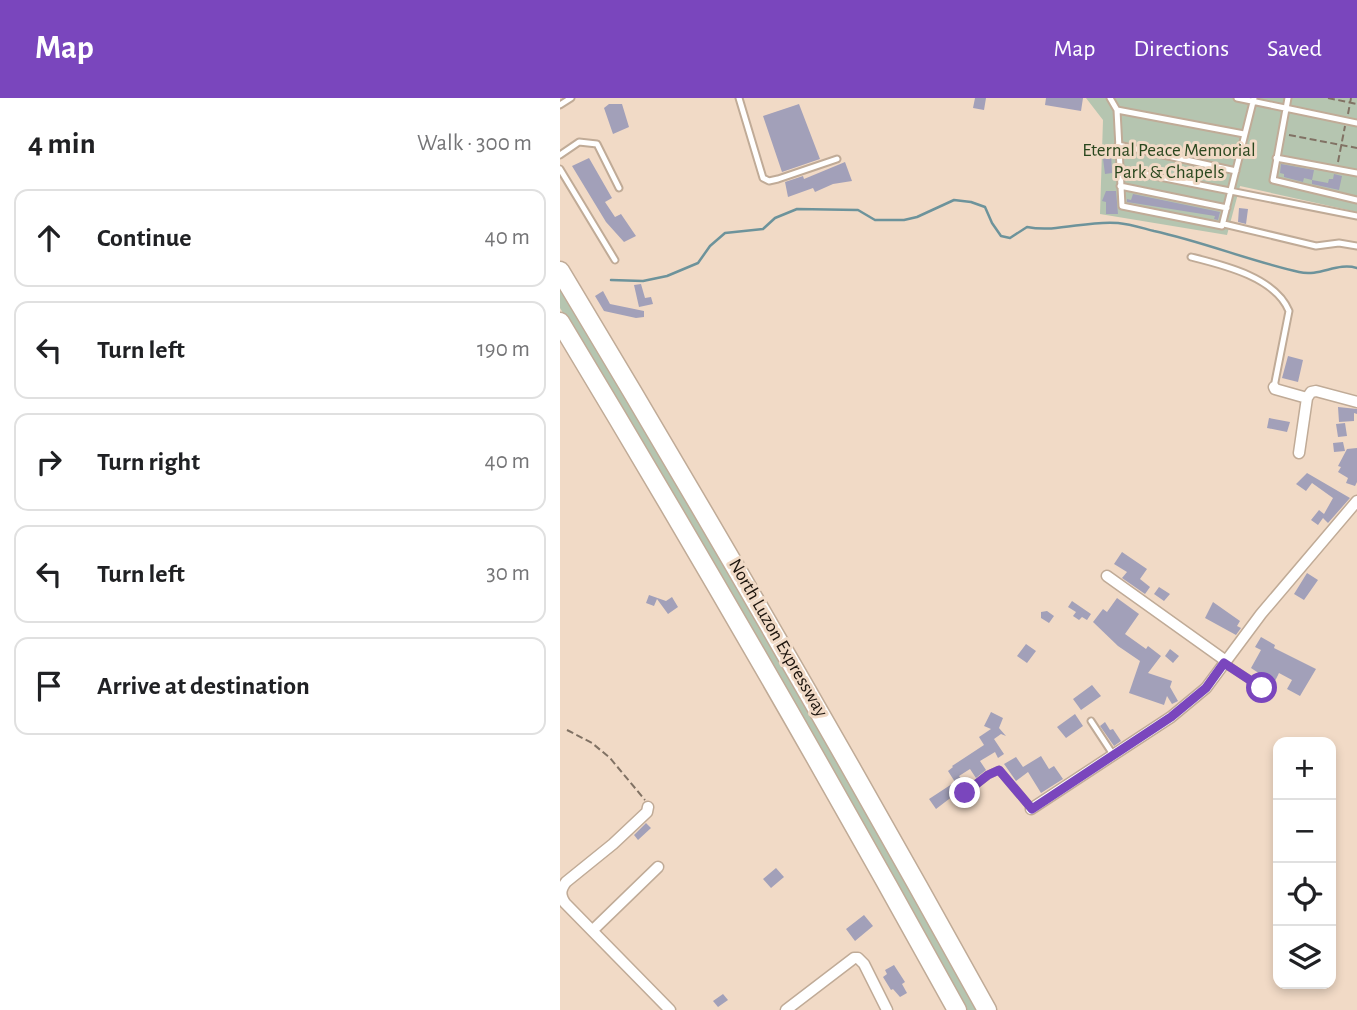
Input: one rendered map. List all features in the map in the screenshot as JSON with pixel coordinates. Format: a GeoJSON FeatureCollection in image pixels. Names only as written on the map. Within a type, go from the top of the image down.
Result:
{"type":"FeatureCollection","features":[{"type":"Feature","properties":{"kind":"highway","name":"North Luzon Expressway"},"geometry":{"type":"LineString","coordinates":[[560,271],[710,520],[847,758],[986,1010]]}},
{"type":"Feature","properties":{"kind":"highway","name":"North Luzon Expressway"},"geometry":{"type":"LineString","coordinates":[[560,322],[728,604],[957,1010]]}},
{"type":"Feature","properties":{"kind":"street"},"geometry":{"type":"LineString","coordinates":[[1274,387],[1307,398]]}},
{"type":"Feature","properties":{"kind":"street"},"geometry":{"type":"LineString","coordinates":[[1299,453],[1307,398],[1311,392],[1357,402]]}},
{"type":"Feature","properties":{"kind":"street"},"geometry":{"type":"LineString","coordinates":[[1032,809],[1171,717],[1206,688],[1261,614],[1357,501]]}},
{"type":"Feature","properties":{"kind":"street"},"geometry":{"type":"LineString","coordinates":[[1107,576],[1225,662]]}},
{"type":"Feature","properties":{"kind":"street"},"geometry":{"type":"LineString","coordinates":[[648,807],[647,812],[613,844],[561,888],[561,896],[670,1010]]}},
{"type":"Feature","properties":{"kind":"street"},"geometry":{"type":"LineString","coordinates":[[593,930],[659,867]]}},
{"type":"Feature","properties":{"kind":"street"},"geometry":{"type":"LineString","coordinates":[[786,1010],[829,975],[854,958],[859,958],[887,1010]]}},
{"type":"Feature","properties":{"kind":"lane"},"geometry":{"type":"LineString","coordinates":[[560,105],[571,98]]}},
{"type":"Feature","properties":{"kind":"lane"},"geometry":{"type":"LineString","coordinates":[[739,98],[763,178],[769,181],[778,179],[837,159]]}},
{"type":"Feature","properties":{"kind":"lane"},"geometry":{"type":"LineString","coordinates":[[1110,98],[1117,110],[1120,186],[1124,206],[1224,224],[1316,246],[1339,243],[1357,246]]}},
{"type":"Feature","properties":{"kind":"lane"},"geometry":{"type":"LineString","coordinates":[[1237,98],[1357,123]]}},
{"type":"Feature","properties":{"kind":"lane"},"geometry":{"type":"LineString","coordinates":[[1288,98],[1273,177],[1275,182],[1357,200]]}},
{"type":"Feature","properties":{"kind":"lane"},"geometry":{"type":"LineString","coordinates":[[1224,224],[1254,100]]}},
{"type":"Feature","properties":{"kind":"lane"},"geometry":{"type":"LineString","coordinates":[[1117,110],[1244,134]]}},
{"type":"Feature","properties":{"kind":"lane"},"geometry":{"type":"LineString","coordinates":[[560,155],[579,142],[597,144],[619,188]]}},
{"type":"Feature","properties":{"kind":"lane"},"geometry":{"type":"LineString","coordinates":[[1118,145],[1236,171]]}},
{"type":"Feature","properties":{"kind":"lane"},"geometry":{"type":"LineString","coordinates":[[1276,158],[1357,173]]}},
{"type":"Feature","properties":{"kind":"lane"},"geometry":{"type":"LineString","coordinates":[[560,169],[615,260]]}},
{"type":"Feature","properties":{"kind":"lane"},"geometry":{"type":"LineString","coordinates":[[1119,169],[1357,216]]}},
{"type":"Feature","properties":{"kind":"lane"},"geometry":{"type":"LineString","coordinates":[[1120,186],[1227,208]]}},
{"type":"Feature","properties":{"kind":"lane"},"geometry":{"type":"LineString","coordinates":[[1191,257],[1228,267],[1259,280],[1287,304],[1289,311],[1274,387]]}},
{"type":"Feature","properties":{"kind":"lane"},"geometry":{"type":"LineString","coordinates":[[1225,662],[1262,688]]}},
{"type":"Feature","properties":{"kind":"lane"},"geometry":{"type":"LineString","coordinates":[[1091,721],[1114,756]]}},
{"type":"Feature","properties":{"kind":"lane"},"geometry":{"type":"LineString","coordinates":[[965,793],[999,770],[1032,809]]}},
{"type":"Feature","properties":{"kind":"path"},"geometry":{"type":"LineString","coordinates":[[1328,98],[1357,104]]}},
{"type":"Feature","properties":{"kind":"path"},"geometry":{"type":"LineString","coordinates":[[1336,169],[1351,98]]}},
{"type":"Feature","properties":{"kind":"path"},"geometry":{"type":"LineString","coordinates":[[1280,133],[1357,148]]}},
{"type":"Feature","properties":{"kind":"path"},"geometry":{"type":"LineString","coordinates":[[566,730],[592,743],[610,758],[646,800],[648,807]]}},
{"type":"Feature","properties":{"kind":"green space","name":"Eternal Peace Memorial Park & Chapels"},"geometry":{"type":"Polygon","coordinates":[[[1086,98],[1357,98],[1357,212],[1240,186],[1227,235],[1100,214],[1103,120],[1086,98]]]}},
{"type":"Feature","properties":{"kind":"green space"},"geometry":{"type":"Polygon","coordinates":[[[560,278],[983,1010],[964,1010],[671,495],[560,308],[560,278]]]}},
{"type":"Feature","properties":{"kind":"building"},"geometry":{"type":"Polygon","coordinates":[[[975,98],[986,98],[984,110],[973,108],[975,98]]]}},
{"type":"Feature","properties":{"kind":"building"},"geometry":{"type":"Polygon","coordinates":[[[1046,98],[1083,98],[1081,111],[1045,105],[1046,98]]]}},
{"type":"Feature","properties":{"kind":"building"},"geometry":{"type":"Polygon","coordinates":[[[609,104],[622,104],[629,127],[613,134],[604,108],[609,104]]]}},
{"type":"Feature","properties":{"kind":"building"},"geometry":{"type":"Polygon","coordinates":[[[799,104],[820,159],[782,172],[763,116],[799,104]]]}},
{"type":"Feature","properties":{"kind":"building"},"geometry":{"type":"Polygon","coordinates":[[[1111,150],[1112,173],[1105,174],[1102,151],[1111,150]]]}},
{"type":"Feature","properties":{"kind":"building"},"geometry":{"type":"Polygon","coordinates":[[[589,158],[612,198],[605,202],[615,217],[621,214],[636,236],[624,242],[606,222],[572,166],[589,158]]]}},
{"type":"Feature","properties":{"kind":"building"},"geometry":{"type":"Polygon","coordinates":[[[845,162],[852,181],[833,184],[815,192],[813,188],[788,197],[785,182],[803,176],[804,179],[845,162]]]}},
{"type":"Feature","properties":{"kind":"building"},"geometry":{"type":"Polygon","coordinates":[[[1281,164],[1314,170],[1312,180],[1304,178],[1303,182],[1284,177],[1284,174],[1280,173],[1281,164]]]}},
{"type":"Feature","properties":{"kind":"building"},"geometry":{"type":"Polygon","coordinates":[[[1334,174],[1342,176],[1339,190],[1312,184],[1312,180],[1328,183],[1334,174]]]}},
{"type":"Feature","properties":{"kind":"building"},"geometry":{"type":"Polygon","coordinates":[[[1106,191],[1116,191],[1118,214],[1106,214],[1106,202],[1102,201],[1106,191]]]}},
{"type":"Feature","properties":{"kind":"building"},"geometry":{"type":"Polygon","coordinates":[[[1133,194],[1220,212],[1218,220],[1214,219],[1215,216],[1127,202],[1133,194]]]}},
{"type":"Feature","properties":{"kind":"building"},"geometry":{"type":"Polygon","coordinates":[[[1239,208],[1248,209],[1246,224],[1238,222],[1239,208]]]}},
{"type":"Feature","properties":{"kind":"building"},"geometry":{"type":"Polygon","coordinates":[[[641,284],[645,298],[651,297],[653,304],[639,307],[634,285],[641,284]]]}},
{"type":"Feature","properties":{"kind":"building"},"geometry":{"type":"Polygon","coordinates":[[[603,291],[610,304],[644,311],[644,317],[636,318],[604,311],[595,296],[603,291]]]}},
{"type":"Feature","properties":{"kind":"building"},"geometry":{"type":"Polygon","coordinates":[[[1288,356],[1303,360],[1298,382],[1282,378],[1288,356]]]}},
{"type":"Feature","properties":{"kind":"building"},"geometry":{"type":"Polygon","coordinates":[[[1338,407],[1357,409],[1354,421],[1339,422],[1338,407]]]}},
{"type":"Feature","properties":{"kind":"building"},"geometry":{"type":"Polygon","coordinates":[[[1269,418],[1290,422],[1287,432],[1267,428],[1269,418]]]}},
{"type":"Feature","properties":{"kind":"building"},"geometry":{"type":"Polygon","coordinates":[[[1345,423],[1347,436],[1338,437],[1336,424],[1345,423]]]}},
{"type":"Feature","properties":{"kind":"building"},"geometry":{"type":"Polygon","coordinates":[[[1343,442],[1345,451],[1334,452],[1333,443],[1343,442]]]}},
{"type":"Feature","properties":{"kind":"building"},"geometry":{"type":"Polygon","coordinates":[[[1357,448],[1355,486],[1346,483],[1348,478],[1338,472],[1341,467],[1338,466],[1347,449],[1357,448]]]}},
{"type":"Feature","properties":{"kind":"building"},"geometry":{"type":"Polygon","coordinates":[[[1307,473],[1350,498],[1328,523],[1323,518],[1318,525],[1311,520],[1319,510],[1324,514],[1333,498],[1312,483],[1306,491],[1296,484],[1307,473]]]}},
{"type":"Feature","properties":{"kind":"building"},"geometry":{"type":"Polygon","coordinates":[[[1122,552],[1147,569],[1140,579],[1150,587],[1145,594],[1122,578],[1127,572],[1114,564],[1122,552]]]}},
{"type":"Feature","properties":{"kind":"building"},"geometry":{"type":"Polygon","coordinates":[[[1307,573],[1318,580],[1304,600],[1294,594],[1307,573]]]}},
{"type":"Feature","properties":{"kind":"building"},"geometry":{"type":"Polygon","coordinates":[[[1159,587],[1170,594],[1164,601],[1154,594],[1159,587]]]}},
{"type":"Feature","properties":{"kind":"building"},"geometry":{"type":"Polygon","coordinates":[[[649,595],[666,601],[672,597],[678,607],[668,614],[657,599],[654,606],[646,603],[649,595]]]}},
{"type":"Feature","properties":{"kind":"building"},"geometry":{"type":"Polygon","coordinates":[[[1117,598],[1139,614],[1125,634],[1161,656],[1148,673],[1172,681],[1170,687],[1178,701],[1172,704],[1167,696],[1164,705],[1129,693],[1140,661],[1118,646],[1093,622],[1103,609],[1107,612],[1117,598]]]}},
{"type":"Feature","properties":{"kind":"building"},"geometry":{"type":"Polygon","coordinates":[[[1072,601],[1091,614],[1087,620],[1082,617],[1079,620],[1073,616],[1076,612],[1068,607],[1072,601]]]}},
{"type":"Feature","properties":{"kind":"building"},"geometry":{"type":"Polygon","coordinates":[[[1213,602],[1240,621],[1237,626],[1241,628],[1236,635],[1205,618],[1213,602]]]}},
{"type":"Feature","properties":{"kind":"building"},"geometry":{"type":"Polygon","coordinates":[[[1047,611],[1054,616],[1049,623],[1041,618],[1041,612],[1047,611]]]}},
{"type":"Feature","properties":{"kind":"building"},"geometry":{"type":"Polygon","coordinates":[[[1261,637],[1275,645],[1274,648],[1316,669],[1300,696],[1287,689],[1292,680],[1279,673],[1274,683],[1251,668],[1261,650],[1255,647],[1261,637]]]}},
{"type":"Feature","properties":{"kind":"building"},"geometry":{"type":"Polygon","coordinates":[[[1026,644],[1036,651],[1027,663],[1017,656],[1026,644]]]}},
{"type":"Feature","properties":{"kind":"building"},"geometry":{"type":"Polygon","coordinates":[[[1170,649],[1179,656],[1173,663],[1165,656],[1170,649]]]}},
{"type":"Feature","properties":{"kind":"building"},"geometry":{"type":"Polygon","coordinates":[[[1092,685],[1101,696],[1081,710],[1073,699],[1092,685]]]}},
{"type":"Feature","properties":{"kind":"building"},"geometry":{"type":"Polygon","coordinates":[[[991,712],[1003,718],[999,728],[1006,736],[1001,734],[994,739],[1004,754],[998,758],[995,752],[980,761],[986,770],[976,778],[970,769],[959,776],[966,786],[936,809],[929,799],[955,782],[948,771],[952,766],[984,745],[979,737],[991,729],[984,726],[991,712]]]}},
{"type":"Feature","properties":{"kind":"building"},"geometry":{"type":"Polygon","coordinates":[[[1075,714],[1083,726],[1066,738],[1057,727],[1075,714]]]}},
{"type":"Feature","properties":{"kind":"building"},"geometry":{"type":"Polygon","coordinates":[[[1105,722],[1121,741],[1114,746],[1100,726],[1105,722]]]}},
{"type":"Feature","properties":{"kind":"building"},"geometry":{"type":"Polygon","coordinates":[[[1041,756],[1049,769],[1054,766],[1063,779],[1041,793],[1028,772],[1016,781],[1004,764],[1016,757],[1023,767],[1041,756]]]}},
{"type":"Feature","properties":{"kind":"building"},"geometry":{"type":"Polygon","coordinates":[[[646,823],[651,828],[638,840],[634,835],[646,823]]]}},
{"type":"Feature","properties":{"kind":"building"},"geometry":{"type":"Polygon","coordinates":[[[776,868],[784,877],[771,888],[763,879],[776,868]]]}},
{"type":"Feature","properties":{"kind":"building"},"geometry":{"type":"Polygon","coordinates":[[[864,915],[873,926],[855,941],[846,929],[864,915]]]}},
{"type":"Feature","properties":{"kind":"building"},"geometry":{"type":"Polygon","coordinates":[[[894,965],[905,982],[902,984],[907,993],[900,997],[891,990],[883,977],[887,974],[885,970],[894,965]]]}},
{"type":"Feature","properties":{"kind":"building"},"geometry":{"type":"Polygon","coordinates":[[[723,994],[728,1000],[718,1007],[713,1001],[723,994]]]}},
{"type":"Feature","properties":{"kind":"waterway"},"geometry":{"type":"LineString","coordinates":[[611,280],[643,281],[667,276],[698,263],[710,246],[725,233],[763,229],[775,218],[797,209],[858,210],[875,220],[904,220],[954,200],[985,207],[1001,236],[1010,238],[1027,227],[1118,223],[1173,235],[1299,272],[1357,268]]}},
{"type":"Feature","properties":{"kind":"route"},"geometry":{"type":"LineString","coordinates":[[965,793],[999,770],[1032,809],[1171,717],[1206,688],[1224,663],[1262,688]]}}]}
